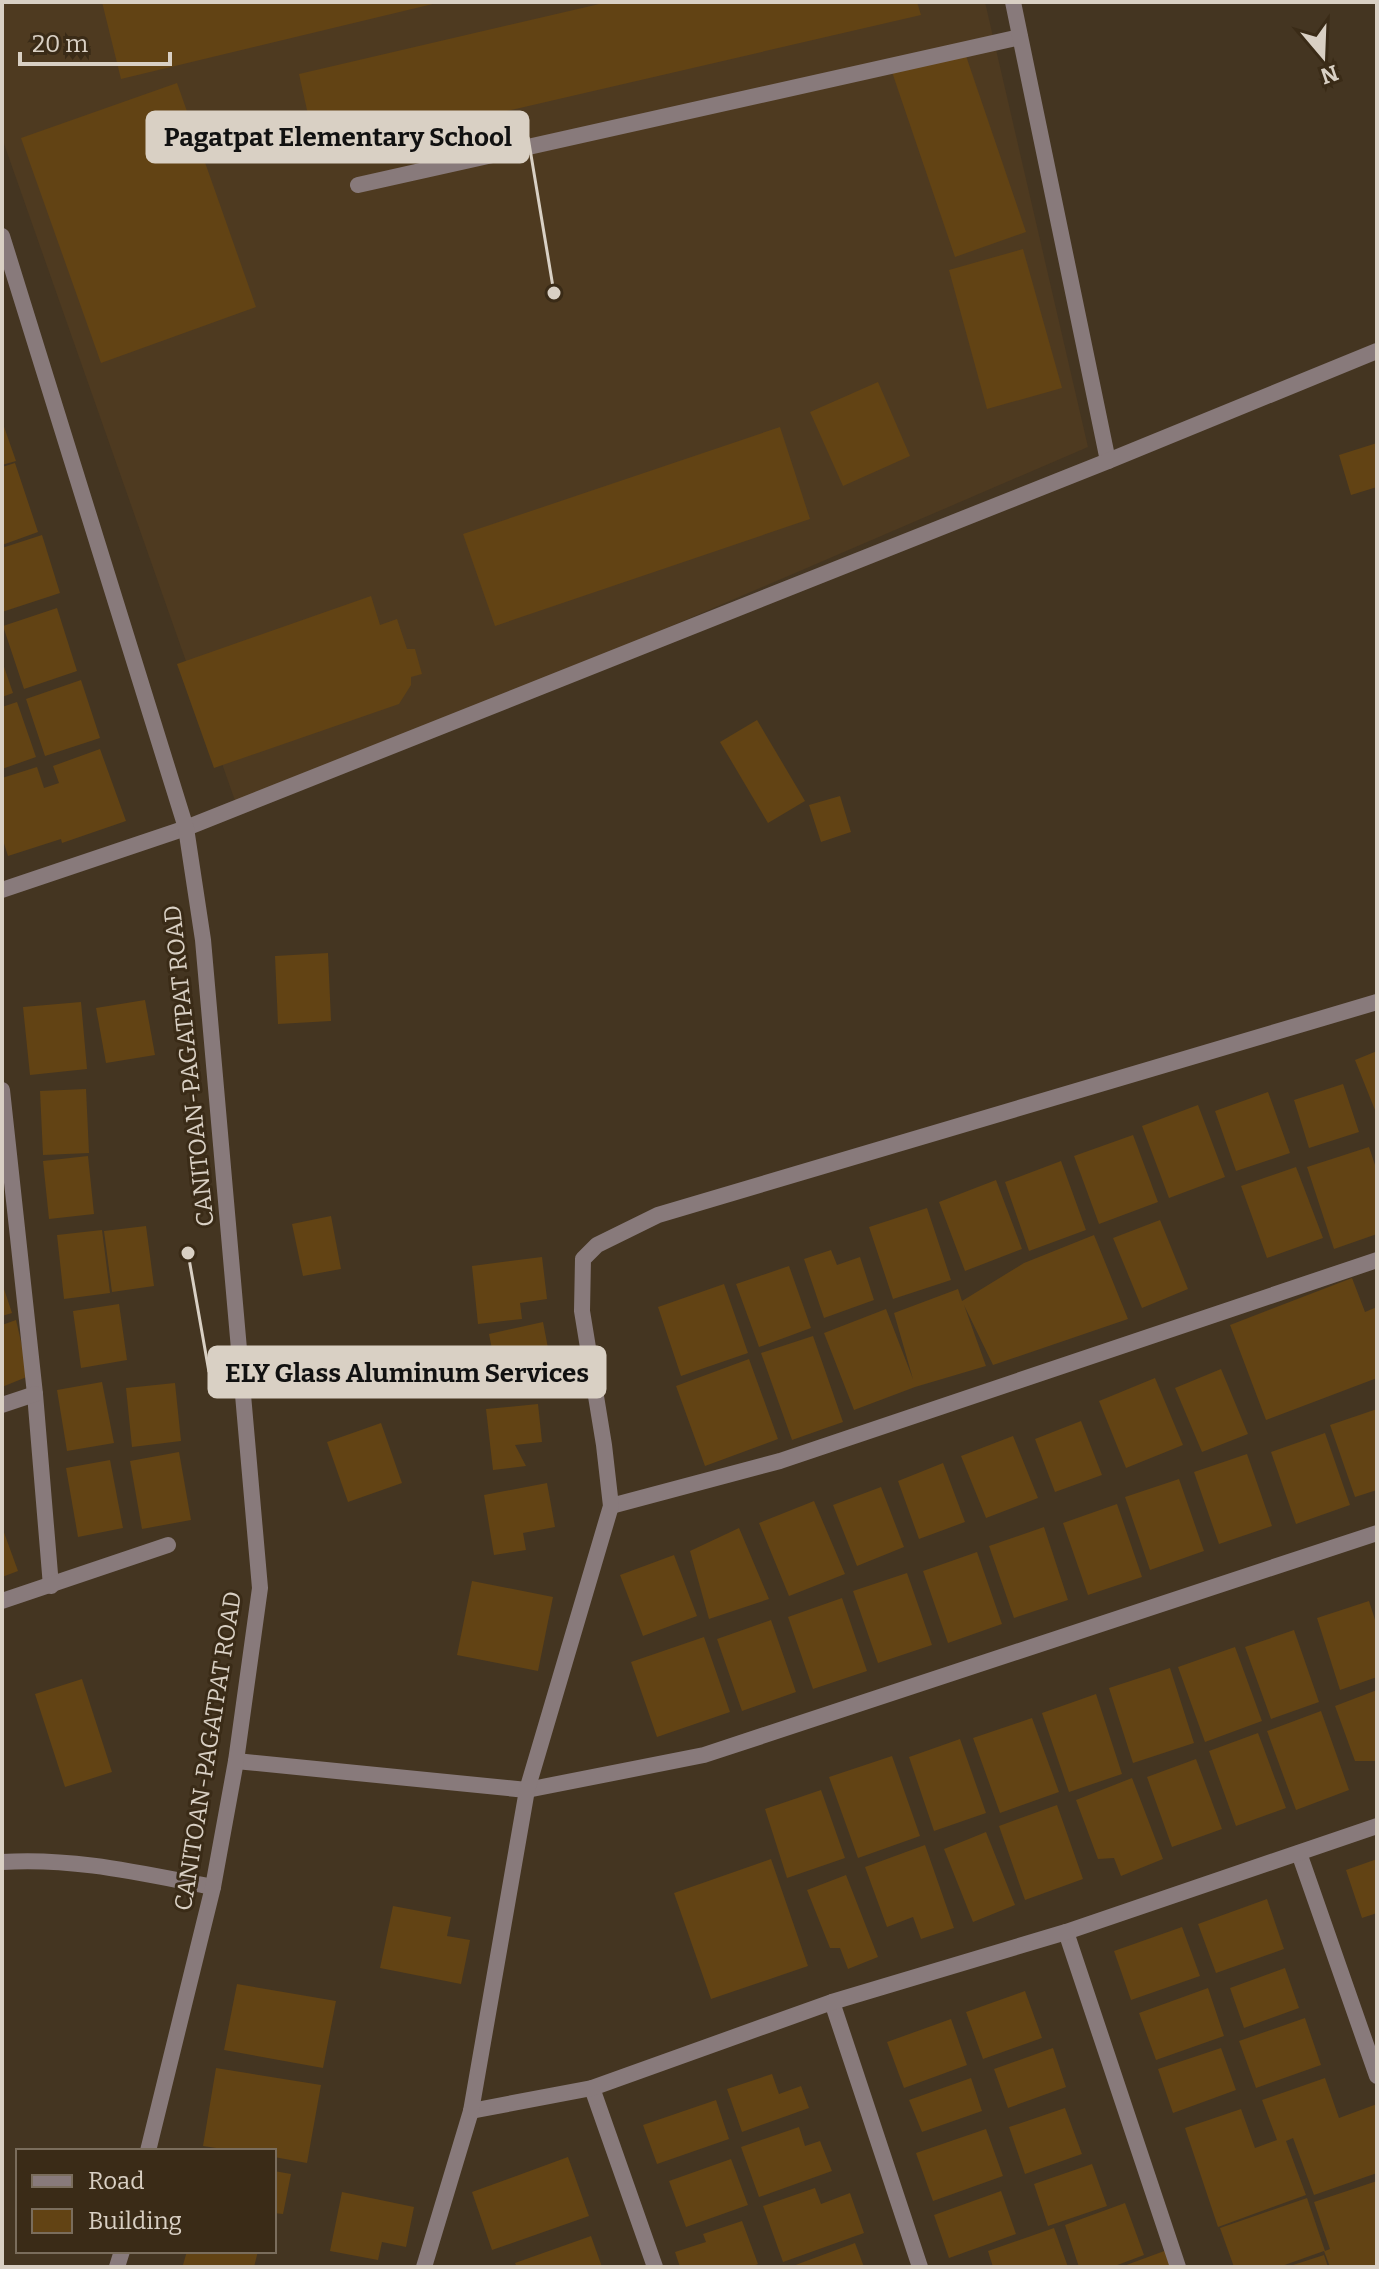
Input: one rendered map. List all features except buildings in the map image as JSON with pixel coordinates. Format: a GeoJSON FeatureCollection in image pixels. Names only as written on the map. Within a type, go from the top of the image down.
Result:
{"type":"FeatureCollection","features":[{"type":"Feature","properties":{"kind":"street"},"geometry":{"type":"LineString","coordinates":[[1013,2],[1108,461]]}},
{"type":"Feature","properties":{"kind":"street"},"geometry":{"type":"LineString","coordinates":[[358,185],[1020,37]]}},
{"type":"Feature","properties":{"kind":"street","name":"CANITOAN-PAGATPAT ROAD"},"geometry":{"type":"LineString","coordinates":[[2,236],[186,828],[203,940],[260,1588],[236,1761],[213,1887],[148,2149]]}},
{"type":"Feature","properties":{"kind":"street"},"geometry":{"type":"LineString","coordinates":[[2,890],[186,828],[1377,351]]}},
{"type":"Feature","properties":{"kind":"street"},"geometry":{"type":"LineString","coordinates":[[424,2267],[471,2111],[527,1790],[611,1506],[582,1311],[583,1259],[597,1245],[658,1215],[1377,1002]]}},
{"type":"Feature","properties":{"kind":"street"},"geometry":{"type":"LineString","coordinates":[[2,1090],[35,1394],[51,1586]]}},
{"type":"Feature","properties":{"kind":"street"},"geometry":{"type":"LineString","coordinates":[[2,1254],[19,1249]]}},
{"type":"Feature","properties":{"kind":"street"},"geometry":{"type":"LineString","coordinates":[[611,1506],[780,1461],[1377,1260]]}},
{"type":"Feature","properties":{"kind":"street"},"geometry":{"type":"LineString","coordinates":[[2,1405],[35,1394]]}},
{"type":"Feature","properties":{"kind":"street"},"geometry":{"type":"LineString","coordinates":[[236,1761],[527,1790],[704,1755],[1377,1533]]}},
{"type":"Feature","properties":{"kind":"street"},"geometry":{"type":"LineString","coordinates":[[2,1601],[168,1545]]}},
{"type":"Feature","properties":{"kind":"street"},"geometry":{"type":"LineString","coordinates":[[471,2111],[592,2088],[832,2002],[1066,1932],[1377,1826]]}},
{"type":"Feature","properties":{"kind":"street"},"geometry":{"type":"LineString","coordinates":[[1299,1853],[1377,2076]]}},
{"type":"Feature","properties":{"kind":"street"},"geometry":{"type":"LineString","coordinates":[[2,1862],[41,1859],[136,1872],[213,1887]]}},
{"type":"Feature","properties":{"kind":"street"},"geometry":{"type":"LineString","coordinates":[[1066,1932],[1178,2267]]}},
{"type":"Feature","properties":{"kind":"street"},"geometry":{"type":"LineString","coordinates":[[832,2002],[920,2267]]}},
{"type":"Feature","properties":{"kind":"street"},"geometry":{"type":"LineString","coordinates":[[592,2088],[655,2267]]}},
{"type":"Feature","properties":{"kind":"shaded area"},"geometry":{"type":"Polygon","coordinates":[[[2,2],[985,2],[1088,447],[239,812],[2,138],[2,2]]]}},
{"type":"Feature","properties":{"kind":"place","name":"Pagatpat Elementary School"},"geometry":{"type":"Point","coordinates":[554,293]}},
{"type":"Feature","properties":{"kind":"place","name":"ELY Glass Aluminum Services"},"geometry":{"type":"Point","coordinates":[188,1253]}}]}
